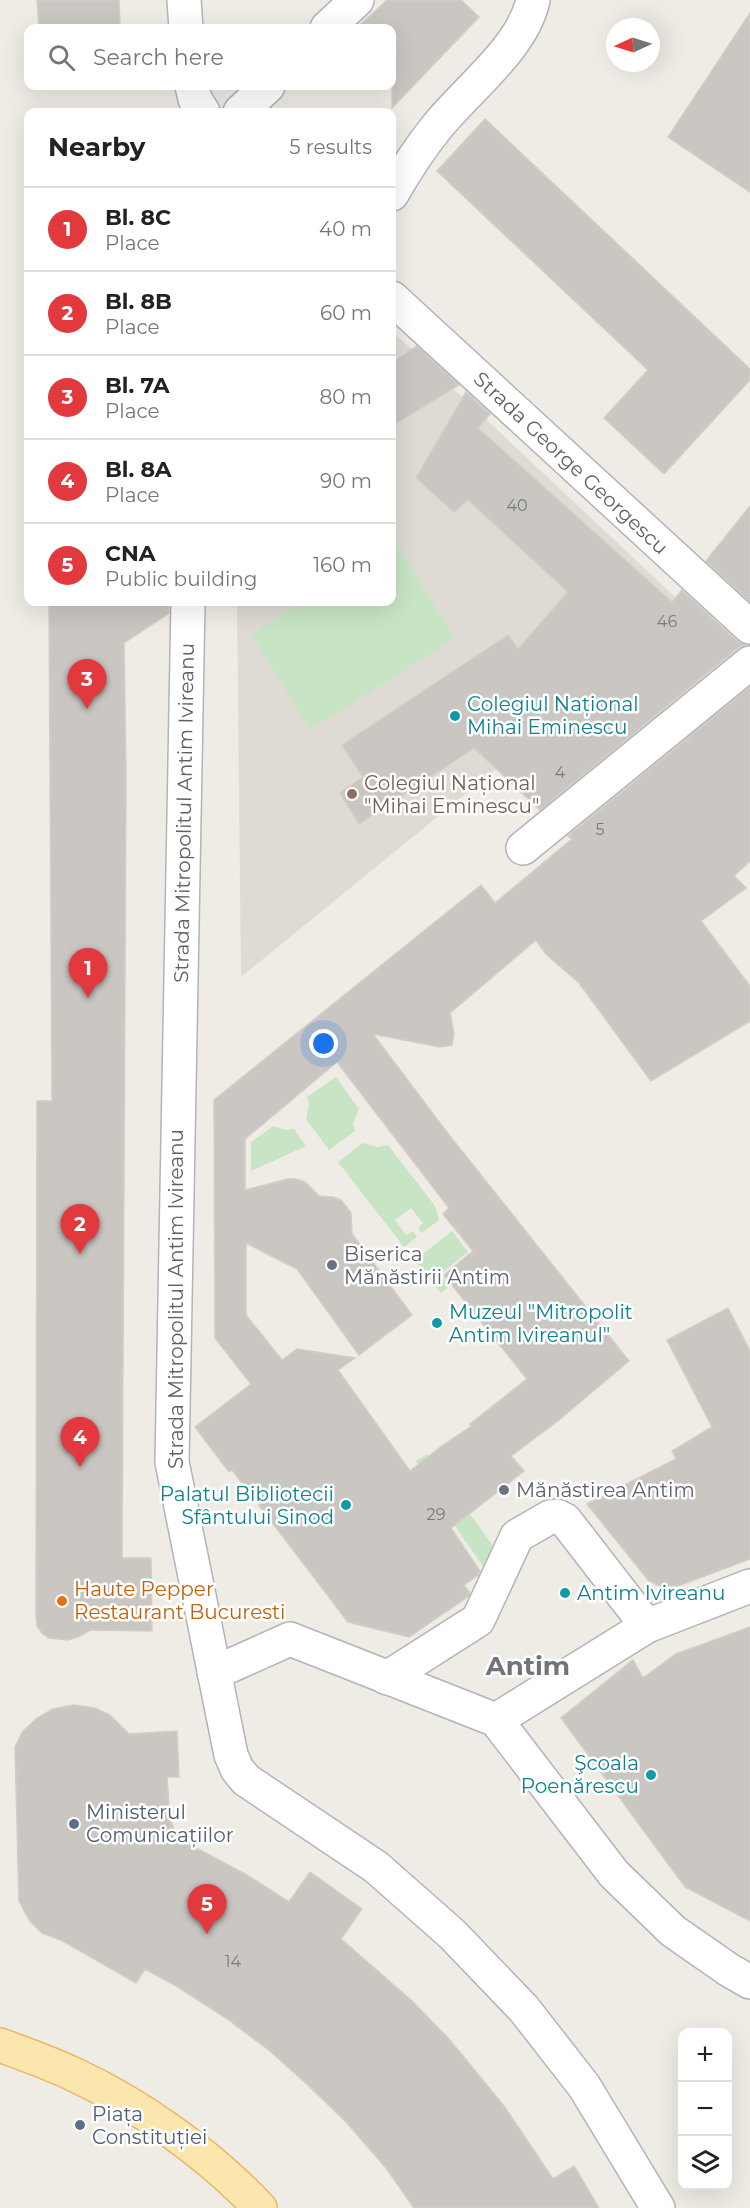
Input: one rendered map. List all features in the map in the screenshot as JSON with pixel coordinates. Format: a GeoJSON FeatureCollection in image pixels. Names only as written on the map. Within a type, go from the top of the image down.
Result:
{"type":"FeatureCollection","features":[{"type":"Feature","properties":{"kind":"main road"},"geometry":{"type":"LineString","coordinates":[[0,2045],[73,2074],[123,2101],[196,2150],[260,2208]]}},
{"type":"Feature","properties":{"kind":"street"},"geometry":{"type":"LineString","coordinates":[[184,0],[186,24]]}},
{"type":"Feature","properties":{"kind":"street"},"geometry":{"type":"LineString","coordinates":[[331,24],[357,0]]}},
{"type":"Feature","properties":{"kind":"street"},"geometry":{"type":"LineString","coordinates":[[396,187],[410,163],[436,128],[510,46],[526,24],[533,0]]}},
{"type":"Feature","properties":{"kind":"street"},"geometry":{"type":"LineString","coordinates":[[193,90],[201,108]]}},
{"type":"Feature","properties":{"kind":"street"},"geometry":{"type":"LineString","coordinates":[[244,108],[264,90]]}},
{"type":"Feature","properties":{"kind":"street","name":"Strada George Georgescu"},"geometry":{"type":"LineString","coordinates":[[396,302],[750,627]]}},
{"type":"Feature","properties":{"kind":"street","name":"Strada Mitropolitul Antim Ivireanu"},"geometry":{"type":"LineString","coordinates":[[188,606],[172,1451],[174,1473],[231,1755],[237,1769],[246,1780],[376,1867],[452,1934],[524,2009],[584,2086],[658,2208]]}},
{"type":"Feature","properties":{"kind":"street"},"geometry":{"type":"LineString","coordinates":[[523,848],[750,663]]}},
{"type":"Feature","properties":{"kind":"street"},"geometry":{"type":"LineString","coordinates":[[387,1678],[478,1620],[517,1536],[550,1517],[557,1516],[565,1520],[647,1626]]}},
{"type":"Feature","properties":{"kind":"street"},"geometry":{"type":"LineString","coordinates":[[496,1719],[647,1626],[750,1586]]}},
{"type":"Feature","properties":{"kind":"street"},"geometry":{"type":"LineString","coordinates":[[214,1673],[290,1639],[496,1719],[614,1874],[673,1931],[750,1982]]}},
{"type":"Feature","properties":{"kind":"shaded area","name":"Colegiul Național \"Mihai Eminescu\""},"geometry":{"type":"Polygon","coordinates":[[[396,335],[690,611],[241,977],[237,606],[396,606],[396,335]]]}},
{"type":"Feature","properties":{"kind":"green space"},"geometry":{"type":"Polygon","coordinates":[[[396,543],[455,638],[310,730],[251,634],[296,606],[396,606],[396,543]]]}},
{"type":"Feature","properties":{"kind":"green space"},"geometry":{"type":"Polygon","coordinates":[[[336,1077],[359,1109],[353,1123],[355,1131],[329,1150],[306,1119],[309,1105],[307,1097],[336,1077]]]}},
{"type":"Feature","properties":{"kind":"green space"},"geometry":{"type":"Polygon","coordinates":[[[273,1126],[286,1130],[294,1129],[306,1146],[251,1171],[251,1142],[273,1126]]]}},
{"type":"Feature","properties":{"kind":"green space"},"geometry":{"type":"Polygon","coordinates":[[[363,1143],[377,1147],[388,1145],[435,1206],[439,1220],[422,1233],[418,1228],[423,1223],[411,1208],[395,1220],[406,1235],[413,1231],[417,1237],[404,1247],[338,1162],[363,1143]]]}},
{"type":"Feature","properties":{"kind":"green space"},"geometry":{"type":"Polygon","coordinates":[[[452,1231],[468,1252],[440,1274],[449,1286],[441,1293],[415,1260],[452,1231]]]}},
{"type":"Feature","properties":{"kind":"green space"},"geometry":{"type":"Polygon","coordinates":[[[427,1454],[496,1550],[487,1572],[415,1469],[419,1466],[416,1461],[427,1454]]]}},
{"type":"Feature","properties":{"kind":"building"},"geometry":{"type":"Polygon","coordinates":[[[37,0],[119,0],[120,24],[39,24],[37,0]]]}},
{"type":"Feature","properties":{"kind":"building"},"geometry":{"type":"Polygon","coordinates":[[[387,0],[461,0],[479,17],[392,108],[392,90],[396,90],[396,24],[361,24],[387,0]]]}},
{"type":"Feature","properties":{"kind":"building"},"geometry":{"type":"Polygon","coordinates":[[[750,13],[750,192],[668,137],[750,13]]]}},
{"type":"Feature","properties":{"kind":"building"},"geometry":{"type":"Polygon","coordinates":[[[485,119],[750,369],[750,380],[664,474],[604,418],[648,370],[437,171],[485,119]]]}},
{"type":"Feature","properties":{"kind":"building"},"geometry":{"type":"Polygon","coordinates":[[[417,346],[459,385],[396,424],[396,360],[417,346]]]}},
{"type":"Feature","properties":{"kind":"building"},"geometry":{"type":"Polygon","coordinates":[[[466,392],[490,414],[478,428],[672,602],[682,590],[737,641],[745,645],[738,648],[540,810],[474,748],[359,824],[340,793],[363,777],[342,745],[508,635],[518,649],[568,592],[468,500],[454,512],[416,478],[466,392]]]}},
{"type":"Feature","properties":{"kind":"building"},"geometry":{"type":"Polygon","coordinates":[[[750,506],[750,602],[706,561],[750,506]]]}},
{"type":"Feature","properties":{"kind":"building"},"geometry":{"type":"Polygon","coordinates":[[[49,606],[169,606],[169,613],[124,643],[126,775],[122,1558],[151,1558],[152,1631],[90,1630],[68,1640],[49,1638],[37,1626],[37,1101],[52,1101],[49,606]]]}},
{"type":"Feature","properties":{"kind":"building"},"geometry":{"type":"Polygon","coordinates":[[[750,687],[750,861],[734,876],[746,888],[701,921],[750,986],[750,1021],[651,1081],[579,983],[546,954],[536,940],[450,1013],[454,1033],[452,1045],[440,1047],[373,1034],[446,1131],[629,1361],[559,1420],[511,1456],[524,1471],[451,1528],[480,1571],[464,1585],[470,1593],[469,1596],[409,1637],[348,1622],[232,1470],[229,1472],[195,1427],[251,1384],[215,1338],[214,1100],[481,885],[495,903],[572,839],[568,836],[750,687]],[[337,1062],[245,1139],[245,1190],[296,1179],[305,1182],[319,1196],[341,1200],[351,1213],[352,1234],[412,1315],[359,1355],[297,1269],[246,1243],[246,1315],[282,1360],[297,1349],[355,1358],[338,1370],[410,1471],[472,1426],[470,1424],[527,1379],[444,1275],[473,1251],[443,1214],[449,1208],[337,1062]]]}},
{"type":"Feature","properties":{"kind":"building"},"geometry":{"type":"Polygon","coordinates":[[[728,1308],[750,1351],[750,1559],[678,1586],[662,1587],[649,1581],[587,1504],[676,1459],[672,1451],[712,1427],[667,1340],[728,1308]]]}},
{"type":"Feature","properties":{"kind":"building"},"geometry":{"type":"Polygon","coordinates":[[[750,1627],[750,1921],[685,1887],[561,1718],[633,1660],[643,1678],[676,1654],[750,1627]]]}},
{"type":"Feature","properties":{"kind":"building"},"geometry":{"type":"Polygon","coordinates":[[[74,1705],[95,1708],[110,1715],[129,1734],[177,1731],[179,1777],[167,1777],[170,1820],[179,1839],[247,1875],[289,1902],[310,1872],[362,1909],[341,1939],[411,2000],[449,2039],[504,2106],[553,2179],[574,2166],[599,2208],[414,2208],[386,2168],[347,2123],[270,2051],[226,2018],[145,1969],[136,1983],[61,1940],[42,1933],[29,1920],[19,1901],[15,1747],[23,1731],[37,1718],[53,1709],[74,1705]]]}},
{"type":"Feature","properties":{"kind":"place","name":"Bl. 7A"},"geometry":{"type":"Point","coordinates":[87,709]}},
{"type":"Feature","properties":{"kind":"place","name":"Colegiul Național Mihai Eminescu"},"geometry":{"type":"Point","coordinates":[455,716]}},
{"type":"Feature","properties":{"kind":"place","name":"Colegiul Național \"Mihai Eminescu\""},"geometry":{"type":"Point","coordinates":[352,794]}},
{"type":"Feature","properties":{"kind":"place","name":"Bl. 8C"},"geometry":{"type":"Point","coordinates":[88,998]}},
{"type":"Feature","properties":{"kind":"place","name":"Bl. 8B"},"geometry":{"type":"Point","coordinates":[80,1254]}},
{"type":"Feature","properties":{"kind":"place","name":"Biserica Mănăstirii Antim"},"geometry":{"type":"Point","coordinates":[332,1265]}},
{"type":"Feature","properties":{"kind":"place","name":"Muzeul \"Mitropolit Antim Ivireanul\""},"geometry":{"type":"Point","coordinates":[437,1323]}},
{"type":"Feature","properties":{"kind":"place","name":"Bl. 8A"},"geometry":{"type":"Point","coordinates":[80,1467]}},
{"type":"Feature","properties":{"kind":"place","name":"Mănăstirea Antim"},"geometry":{"type":"Point","coordinates":[504,1490]}},
{"type":"Feature","properties":{"kind":"place","name":"Palatul Bibliotecii Sfântului Sinod"},"geometry":{"type":"Point","coordinates":[346,1505]}},
{"type":"Feature","properties":{"kind":"place","name":"Antim Ivireanu"},"geometry":{"type":"Point","coordinates":[565,1593]}},
{"type":"Feature","properties":{"kind":"place","name":"Haute Pepper Restaurant Bucuresti"},"geometry":{"type":"Point","coordinates":[62,1601]}},
{"type":"Feature","properties":{"kind":"place","name":"Şcoala Poenărescu"},"geometry":{"type":"Point","coordinates":[651,1775]}},
{"type":"Feature","properties":{"kind":"place","name":"Ministerul Comunicațiilor"},"geometry":{"type":"Point","coordinates":[74,1824]}},
{"type":"Feature","properties":{"kind":"place","name":"CNA"},"geometry":{"type":"Point","coordinates":[207,1934]}},
{"type":"Feature","properties":{"kind":"place","name":"Piața Constituției"},"geometry":{"type":"Point","coordinates":[80,2125]}},
{"type":"Feature","properties":{"kind":"district","name":"Antim"},"geometry":{"type":"Point","coordinates":[528,1666]}}]}
